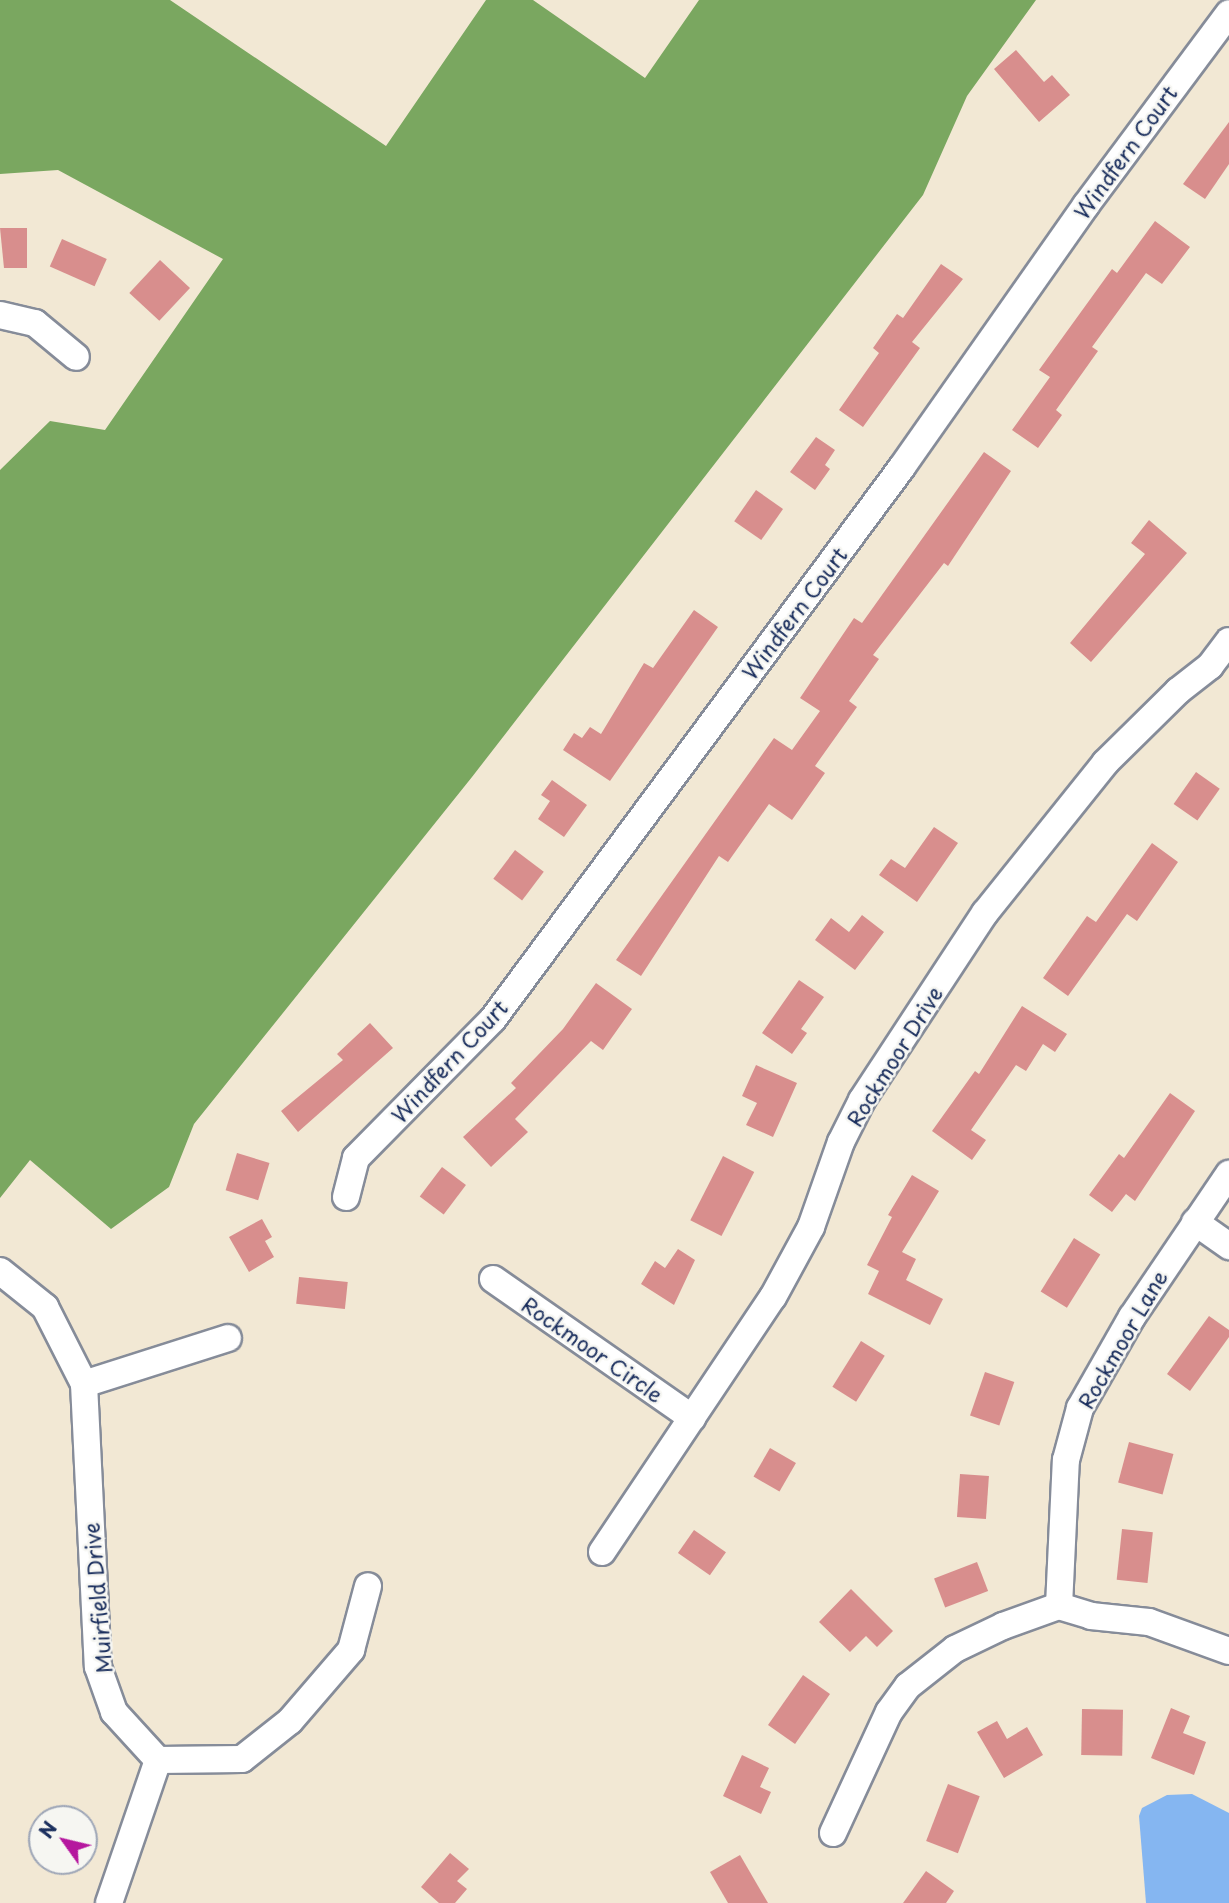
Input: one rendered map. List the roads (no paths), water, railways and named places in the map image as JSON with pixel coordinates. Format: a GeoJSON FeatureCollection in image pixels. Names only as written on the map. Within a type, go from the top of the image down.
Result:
{"type":"FeatureCollection","features":[{"type":"Feature","properties":{"kind":"street","name":"Windfern Court"},"geometry":{"type":"LineString","coordinates":[[346,1197],[356,1158],[493,1019],[902,467],[1086,205],[1229,13]]}},
{"type":"Feature","properties":{"kind":"street"},"geometry":{"type":"LineString","coordinates":[[0,315],[35,323],[76,356]]}},
{"type":"Feature","properties":{"kind":"street","name":"Rockmoor Drive"},"geometry":{"type":"LineString","coordinates":[[601,1552],[692,1418],[792,1262],[862,1100],[985,913],[1105,763],[1178,691],[1220,673],[1229,640]]}},
{"type":"Feature","properties":{"kind":"street","name":"Rockmoor Lane"},"geometry":{"type":"LineString","coordinates":[[1059,1606],[1066,1460],[1080,1408],[1132,1317],[1229,1174]]}},
{"type":"Feature","properties":{"kind":"street"},"geometry":{"type":"LineString","coordinates":[[1195,1222],[1229,1246]]}},
{"type":"Feature","properties":{"kind":"street","name":"Muirfield Drive"},"geometry":{"type":"LineString","coordinates":[[0,1271],[45,1307],[83,1384],[98,1667],[114,1712],[158,1760]]}},
{"type":"Feature","properties":{"kind":"street","name":"Rockmoor Circle"},"geometry":{"type":"LineString","coordinates":[[493,1279],[692,1418]]}},
{"type":"Feature","properties":{"kind":"street"},"geometry":{"type":"LineString","coordinates":[[83,1384],[228,1338]]}},
{"type":"Feature","properties":{"kind":"street"},"geometry":{"type":"LineString","coordinates":[[109,1903],[158,1760],[242,1759],[290,1720],[351,1650],[368,1586]]}},
{"type":"Feature","properties":{"kind":"street"},"geometry":{"type":"LineString","coordinates":[[833,1833],[889,1712],[908,1686],[955,1649],[1059,1606],[1091,1616],[1149,1622],[1229,1651]]}},
{"type":"Feature","properties":{"kind":"water"},"geometry":{"type":"Polygon","coordinates":[[[1192,1794],[1229,1813],[1229,1903],[1146,1903],[1139,1816],[1142,1808],[1167,1795],[1192,1794]]]}}]}
